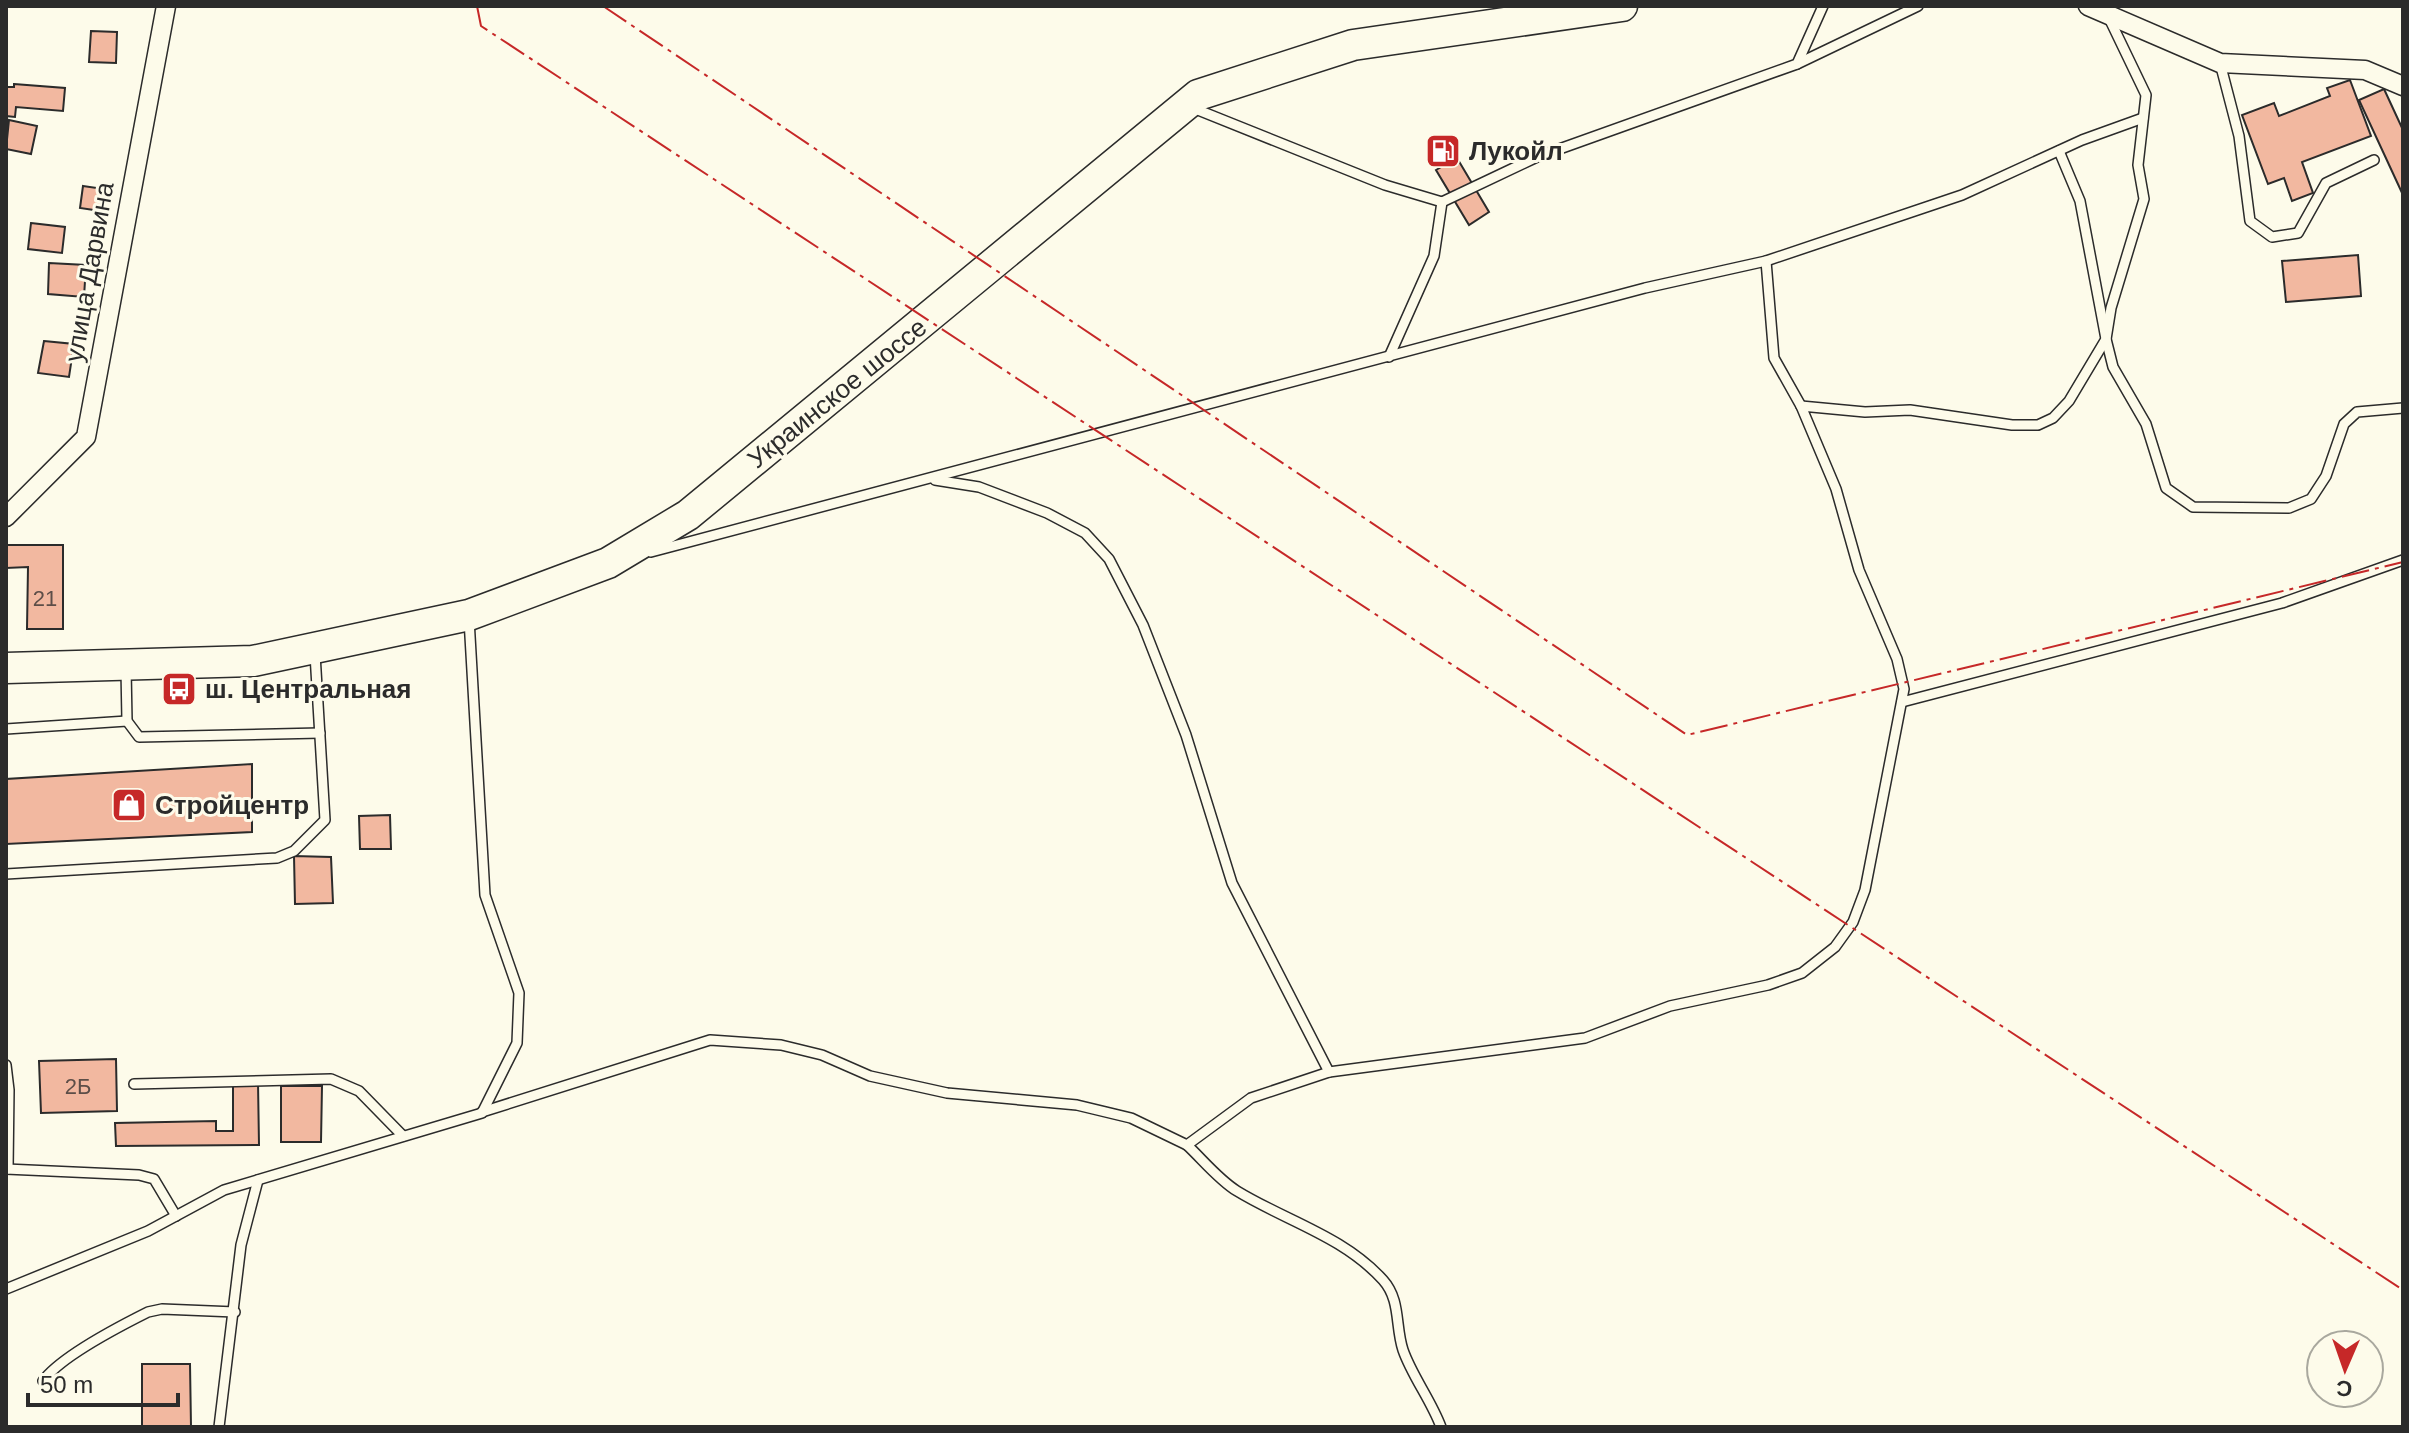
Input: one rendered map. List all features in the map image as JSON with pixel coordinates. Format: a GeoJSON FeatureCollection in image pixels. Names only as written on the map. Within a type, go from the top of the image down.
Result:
{"type":"FeatureCollection","features":[{"type":"Feature","properties":{"kind":"highway","name":"Украинское шоссе"},"geometry":{"type":"LineString","coordinates":[[6,668],[253,661],[469,615],[608,563],[688,515],[1198,95],[1353,45],[1622,6]]}},
{"type":"Feature","properties":{"kind":"street","name":"улица Дарвина"},"geometry":{"type":"LineString","coordinates":[[6,517],[86,437],[166,6]]}},
{"type":"Feature","properties":{"kind":"street"},"geometry":{"type":"LineString","coordinates":[[2088,6],[2220,63],[2365,70],[2403,86]]}},
{"type":"Feature","properties":{"kind":"lane"},"geometry":{"type":"LineString","coordinates":[[1797,64],[1823,6]]}},
{"type":"Feature","properties":{"kind":"lane"},"geometry":{"type":"LineString","coordinates":[[1186,106],[1385,185],[1442,202],[1537,157],[1797,64],[1918,6]]}},
{"type":"Feature","properties":{"kind":"lane"},"geometry":{"type":"LineString","coordinates":[[1801,406],[1865,412],[1910,410],[2012,425],[2038,425],[2053,418],[2069,401],[2106,339],[2111,308],[2144,199],[2138,165],[2146,95],[2107,14]]}},
{"type":"Feature","properties":{"kind":"lane"},"geometry":{"type":"LineString","coordinates":[[2220,63],[2239,136],[2250,221],[2272,237],[2298,233],[2326,183],[2374,160]]}},
{"type":"Feature","properties":{"kind":"lane"},"geometry":{"type":"LineString","coordinates":[[608,563],[932,480],[1645,288],[1766,261],[1962,195],[2059,151],[2143,118]]}},
{"type":"Feature","properties":{"kind":"lane"},"geometry":{"type":"LineString","coordinates":[[2059,151],[2080,201],[2113,367],[2146,424],[2166,488],[2193,507],[2289,508],[2311,499],[2326,476],[2344,424],[2357,412],[2403,408]]}},
{"type":"Feature","properties":{"kind":"lane"},"geometry":{"type":"LineString","coordinates":[[1389,357],[1434,256],[1442,202]]}},
{"type":"Feature","properties":{"kind":"lane"},"geometry":{"type":"LineString","coordinates":[[1187,1145],[1251,1098],[1329,1072],[1585,1038],[1670,1006],[1768,985],[1802,973],[1835,947],[1853,922],[1865,890],[1904,689],[1897,659],[1859,570],[1836,489],[1801,406],[1774,358],[1766,261]]}},
{"type":"Feature","properties":{"kind":"lane"},"geometry":{"type":"LineString","coordinates":[[932,480],[979,487],[1047,513],[1085,533],[1109,559],[1143,625],[1186,735],[1232,883],[1329,1072]]}},
{"type":"Feature","properties":{"kind":"lane"},"geometry":{"type":"LineString","coordinates":[[1902,702],[2282,603],[2403,560]]}},
{"type":"Feature","properties":{"kind":"lane"},"geometry":{"type":"LineString","coordinates":[[469,615],[485,895],[519,993],[517,1043],[482,1113]]}},
{"type":"Feature","properties":{"kind":"lane"},"geometry":{"type":"LineString","coordinates":[[6,874],[277,858],[294,851],[325,820],[314,648]]}},
{"type":"Feature","properties":{"kind":"lane"},"geometry":{"type":"LineString","coordinates":[[126,665],[127,721],[139,737],[320,733]]}},
{"type":"Feature","properties":{"kind":"lane"},"geometry":{"type":"LineString","coordinates":[[6,729],[127,721]]}},
{"type":"Feature","properties":{"kind":"lane"},"geometry":{"type":"LineString","coordinates":[[6,1289],[148,1231],[224,1190],[482,1113],[710,1040],[781,1045],[822,1055],[870,1076],[947,1093],[1077,1105],[1131,1118],[1187,1145],[1234,1189],[1313,1229],[1356,1256],[1385,1282],[1397,1308],[1403,1350],[1430,1398],[1441,1427]]}},
{"type":"Feature","properties":{"kind":"lane"},"geometry":{"type":"LineString","coordinates":[[6,1065],[9,1090],[7,1169],[139,1175],[154,1179],[176,1216]]}},
{"type":"Feature","properties":{"kind":"lane"},"geometry":{"type":"LineString","coordinates":[[134,1084],[331,1079],[359,1091],[403,1136]]}},
{"type":"Feature","properties":{"kind":"lane"},"geometry":{"type":"LineString","coordinates":[[219,1427],[241,1245],[258,1180]]}},
{"type":"Feature","properties":{"kind":"lane"},"geometry":{"type":"LineString","coordinates":[[43,1381],[52,1368],[71,1354],[148,1312],[162,1309],[235,1312]]}},
{"type":"Feature","properties":{"kind":"building"},"geometry":{"type":"Polygon","coordinates":[[[91,31],[117,32],[116,63],[89,62],[91,31]]]}},
{"type":"Feature","properties":{"kind":"building"},"geometry":{"type":"Polygon","coordinates":[[[2350,80],[2371,136],[2302,162],[2313,193],[2292,201],[2284,178],[2268,184],[2242,115],[2274,103],[2279,116],[2330,96],[2327,88],[2350,80]]]}},
{"type":"Feature","properties":{"kind":"building"},"geometry":{"type":"Polygon","coordinates":[[[14,84],[65,88],[63,111],[16,107],[15,117],[6,116],[6,87],[14,87],[14,84]]]}},
{"type":"Feature","properties":{"kind":"building"},"geometry":{"type":"Polygon","coordinates":[[[2384,89],[2403,130],[2403,195],[2359,100],[2384,89]]]}},
{"type":"Feature","properties":{"kind":"building"},"geometry":{"type":"Polygon","coordinates":[[[9,120],[37,126],[31,154],[6,149],[9,120]]]}},
{"type":"Feature","properties":{"kind":"building"},"geometry":{"type":"Polygon","coordinates":[[[1457,158],[1489,212],[1469,225],[1436,170],[1457,158]]]}},
{"type":"Feature","properties":{"kind":"building"},"geometry":{"type":"Polygon","coordinates":[[[83,186],[104,189],[101,211],[80,208],[83,186]]]}},
{"type":"Feature","properties":{"kind":"building"},"geometry":{"type":"Polygon","coordinates":[[[31,223],[65,227],[62,253],[28,249],[31,223]]]}},
{"type":"Feature","properties":{"kind":"building"},"geometry":{"type":"Polygon","coordinates":[[[2358,255],[2361,296],[2286,302],[2282,261],[2358,255]]]}},
{"type":"Feature","properties":{"kind":"building"},"geometry":{"type":"Polygon","coordinates":[[[49,263],[86,265],[84,297],[48,294],[49,263]]]}},
{"type":"Feature","properties":{"kind":"building"},"geometry":{"type":"Polygon","coordinates":[[[44,341],[74,344],[69,377],[38,373],[44,341]]]}},
{"type":"Feature","properties":{"kind":"building"},"geometry":{"type":"Polygon","coordinates":[[[6,545],[63,545],[63,629],[27,629],[28,567],[6,568],[6,545]]]}},
{"type":"Feature","properties":{"kind":"building","name":"Стройцентр"},"geometry":{"type":"Polygon","coordinates":[[[252,764],[252,832],[6,844],[6,779],[252,764]]]}},
{"type":"Feature","properties":{"kind":"building"},"geometry":{"type":"Polygon","coordinates":[[[390,815],[391,849],[360,849],[359,816],[390,815]]]}},
{"type":"Feature","properties":{"kind":"building"},"geometry":{"type":"Polygon","coordinates":[[[294,856],[331,857],[333,903],[295,904],[294,856]]]}},
{"type":"Feature","properties":{"kind":"building"},"geometry":{"type":"Polygon","coordinates":[[[116,1059],[117,1111],[41,1113],[39,1061],[116,1059]]]}},
{"type":"Feature","properties":{"kind":"building"},"geometry":{"type":"Polygon","coordinates":[[[258,1082],[259,1145],[116,1146],[115,1123],[216,1121],[216,1131],[233,1131],[233,1083],[258,1082]]]}},
{"type":"Feature","properties":{"kind":"building"},"geometry":{"type":"Polygon","coordinates":[[[281,1086],[322,1086],[321,1142],[281,1142],[281,1086]]]}},
{"type":"Feature","properties":{"kind":"building"},"geometry":{"type":"Polygon","coordinates":[[[142,1364],[190,1364],[191,1427],[142,1427],[142,1364]]]}},
{"type":"Feature","properties":{"kind":"power"},"geometry":{"type":"LineString","coordinates":[[477,6],[481,26],[2403,1290]]}},
{"type":"Feature","properties":{"kind":"power"},"geometry":{"type":"LineString","coordinates":[[603,6],[1687,735],[2403,562]]}},
{"type":"Feature","properties":{"kind":"place","name":"Лукойл"},"geometry":{"type":"Point","coordinates":[1443,151]}},
{"type":"Feature","properties":{"kind":"place","name":"ш. Центральная"},"geometry":{"type":"Point","coordinates":[179,689]}},
{"type":"Feature","properties":{"kind":"place","name":"Стройцентр"},"geometry":{"type":"Point","coordinates":[129,805]}}]}
